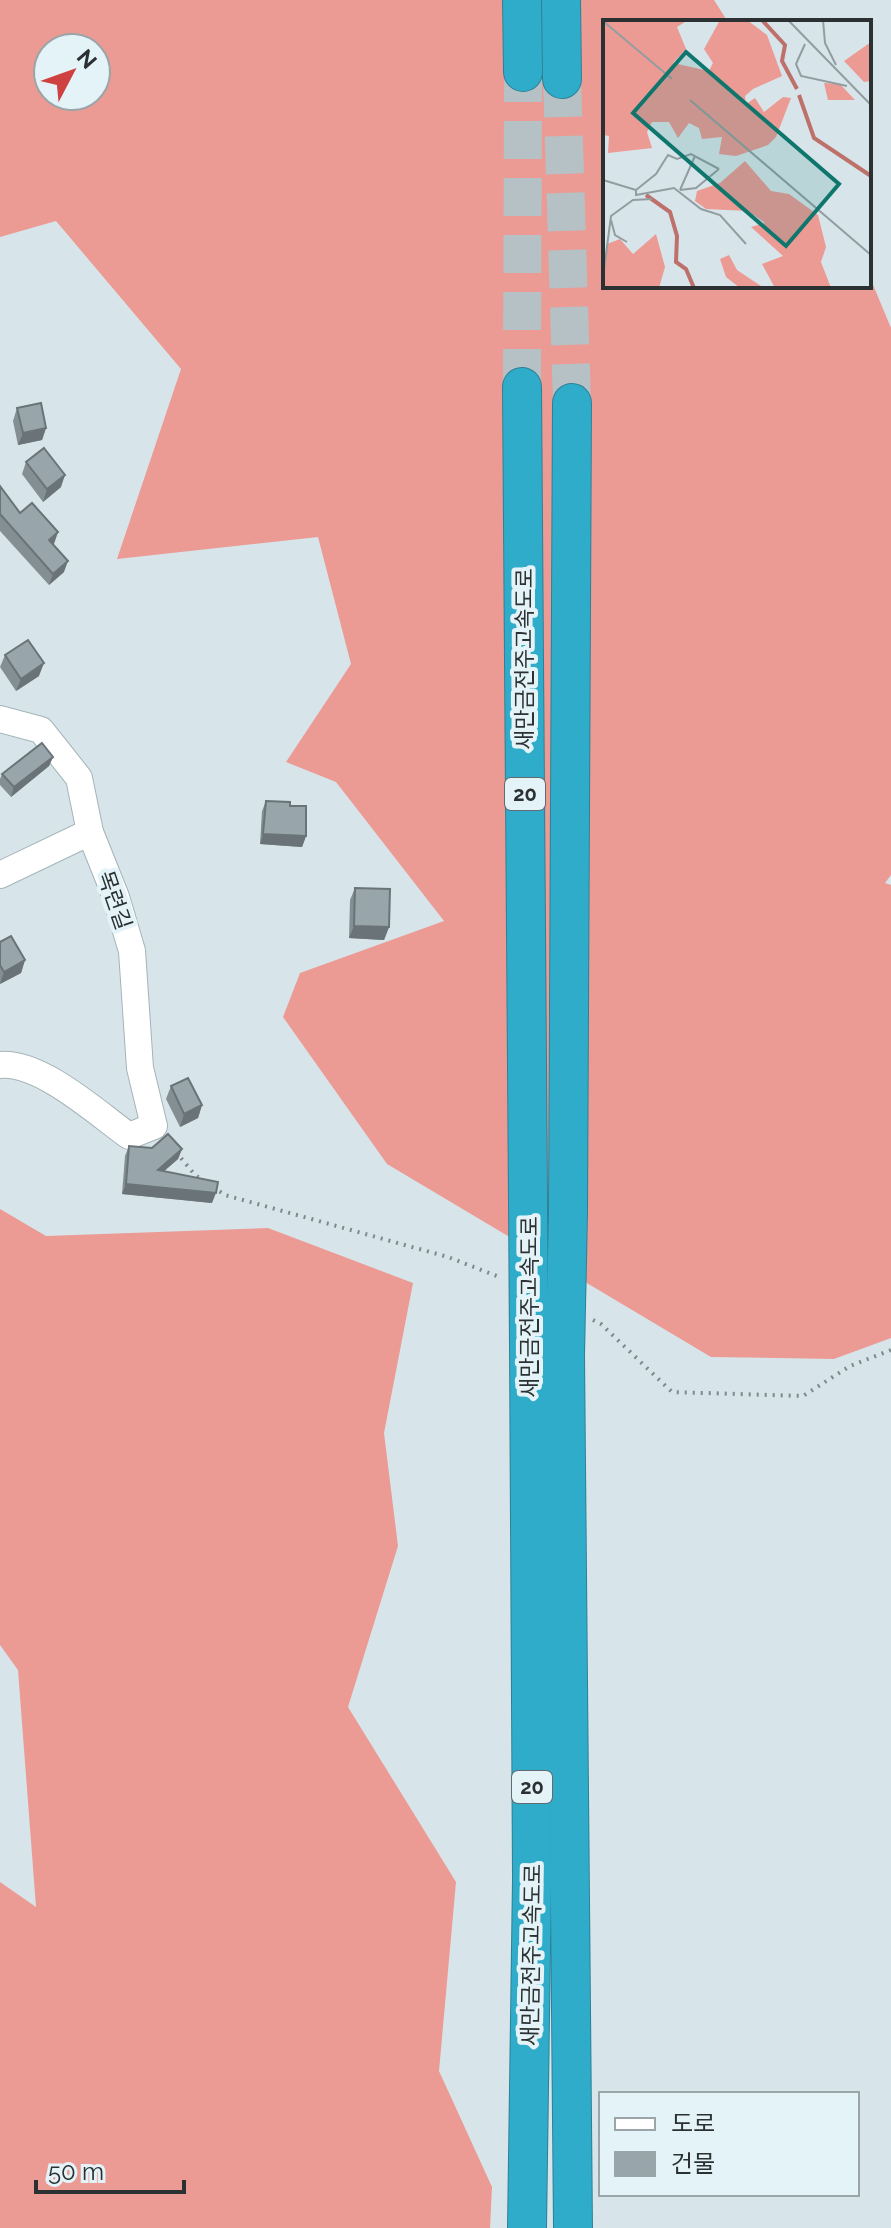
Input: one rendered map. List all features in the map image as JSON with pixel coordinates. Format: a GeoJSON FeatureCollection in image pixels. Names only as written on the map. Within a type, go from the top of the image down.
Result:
{"type":"FeatureCollection","features":[{"type":"Feature","properties":{"kind":"highway"},"geometry":{"type":"LineString","coordinates":[[522,0],[523,72]]}},
{"type":"Feature","properties":{"kind":"highway"},"geometry":{"type":"LineString","coordinates":[[561,0],[562,79]]}},
{"type":"Feature","properties":{"kind":"highway","name":"새만금전주고속도로"},"geometry":{"type":"LineString","coordinates":[[522,387],[532,1879],[527,2228]]}},
{"type":"Feature","properties":{"kind":"highway","name":"새만금전주고속도로"},"geometry":{"type":"LineString","coordinates":[[572,403],[565,1355],[573,2228]]}},
{"type":"Feature","properties":{"kind":"street","name":"목련길"},"geometry":{"type":"LineString","coordinates":[[0,719],[41,730],[79,778],[90,832],[116,897],[132,951],[140,1068],[154,1126],[129,1136],[46,1077],[11,1064],[0,1065]]}},
{"type":"Feature","properties":{"kind":"street"},"geometry":{"type":"LineString","coordinates":[[0,875],[90,832]]}},
{"type":"Feature","properties":{"kind":"shaded area"},"geometry":{"type":"Polygon","coordinates":[[[0,0],[714,0],[727,20],[603,20],[603,288],[871,288],[871,280],[891,328],[891,875],[885,883],[891,885],[891,1338],[834,1359],[711,1357],[387,1164],[283,1017],[300,973],[444,921],[336,782],[286,762],[351,664],[318,537],[117,559],[181,369],[56,221],[0,237],[0,0]]]}},
{"type":"Feature","properties":{"kind":"shaded area"},"geometry":{"type":"Polygon","coordinates":[[[0,1209],[46,1236],[268,1228],[413,1283],[384,1433],[398,1546],[348,1707],[456,1882],[439,2071],[492,2187],[490,2228],[0,2228],[0,1882],[36,1907],[18,1670],[0,1645],[0,1209]]]}},
{"type":"Feature","properties":{"kind":"building"},"geometry":{"type":"Polygon","coordinates":[[[41,403],[46,428],[23,433],[17,408],[41,403]]]}},
{"type":"Feature","properties":{"kind":"building"},"geometry":{"type":"Polygon","coordinates":[[[44,448],[65,475],[47,489],[26,462],[44,448]]]}},
{"type":"Feature","properties":{"kind":"building"},"geometry":{"type":"Polygon","coordinates":[[[0,486],[20,513],[32,503],[58,532],[49,540],[68,561],[53,574],[0,514],[0,486]]]}},
{"type":"Feature","properties":{"kind":"building"},"geometry":{"type":"Polygon","coordinates":[[[28,640],[44,663],[21,679],[5,655],[28,640]]]}},
{"type":"Feature","properties":{"kind":"building"},"geometry":{"type":"Polygon","coordinates":[[[42,743],[53,757],[14,787],[2,774],[42,743]]]}},
{"type":"Feature","properties":{"kind":"building"},"geometry":{"type":"Polygon","coordinates":[[[266,801],[306,806],[306,836],[263,834],[266,801]]]}},
{"type":"Feature","properties":{"kind":"building"},"geometry":{"type":"Polygon","coordinates":[[[355,888],[390,889],[389,927],[354,926],[355,888]]]}},
{"type":"Feature","properties":{"kind":"building"},"geometry":{"type":"Polygon","coordinates":[[[11,936],[25,960],[4,972],[0,965],[0,942],[11,936]]]}},
{"type":"Feature","properties":{"kind":"building"},"geometry":{"type":"Polygon","coordinates":[[[188,1078],[202,1105],[184,1114],[171,1086],[188,1078]]]}},
{"type":"Feature","properties":{"kind":"building"},"geometry":{"type":"Polygon","coordinates":[[[168,1134],[182,1149],[158,1170],[218,1182],[216,1193],[126,1184],[129,1146],[152,1148],[168,1134]]]}},
{"type":"Feature","properties":{"kind":"tunnel"},"geometry":{"type":"LineString","coordinates":[[522,387],[523,72]]}},
{"type":"Feature","properties":{"kind":"tunnel"},"geometry":{"type":"LineString","coordinates":[[562,79],[572,403]]}}]}
